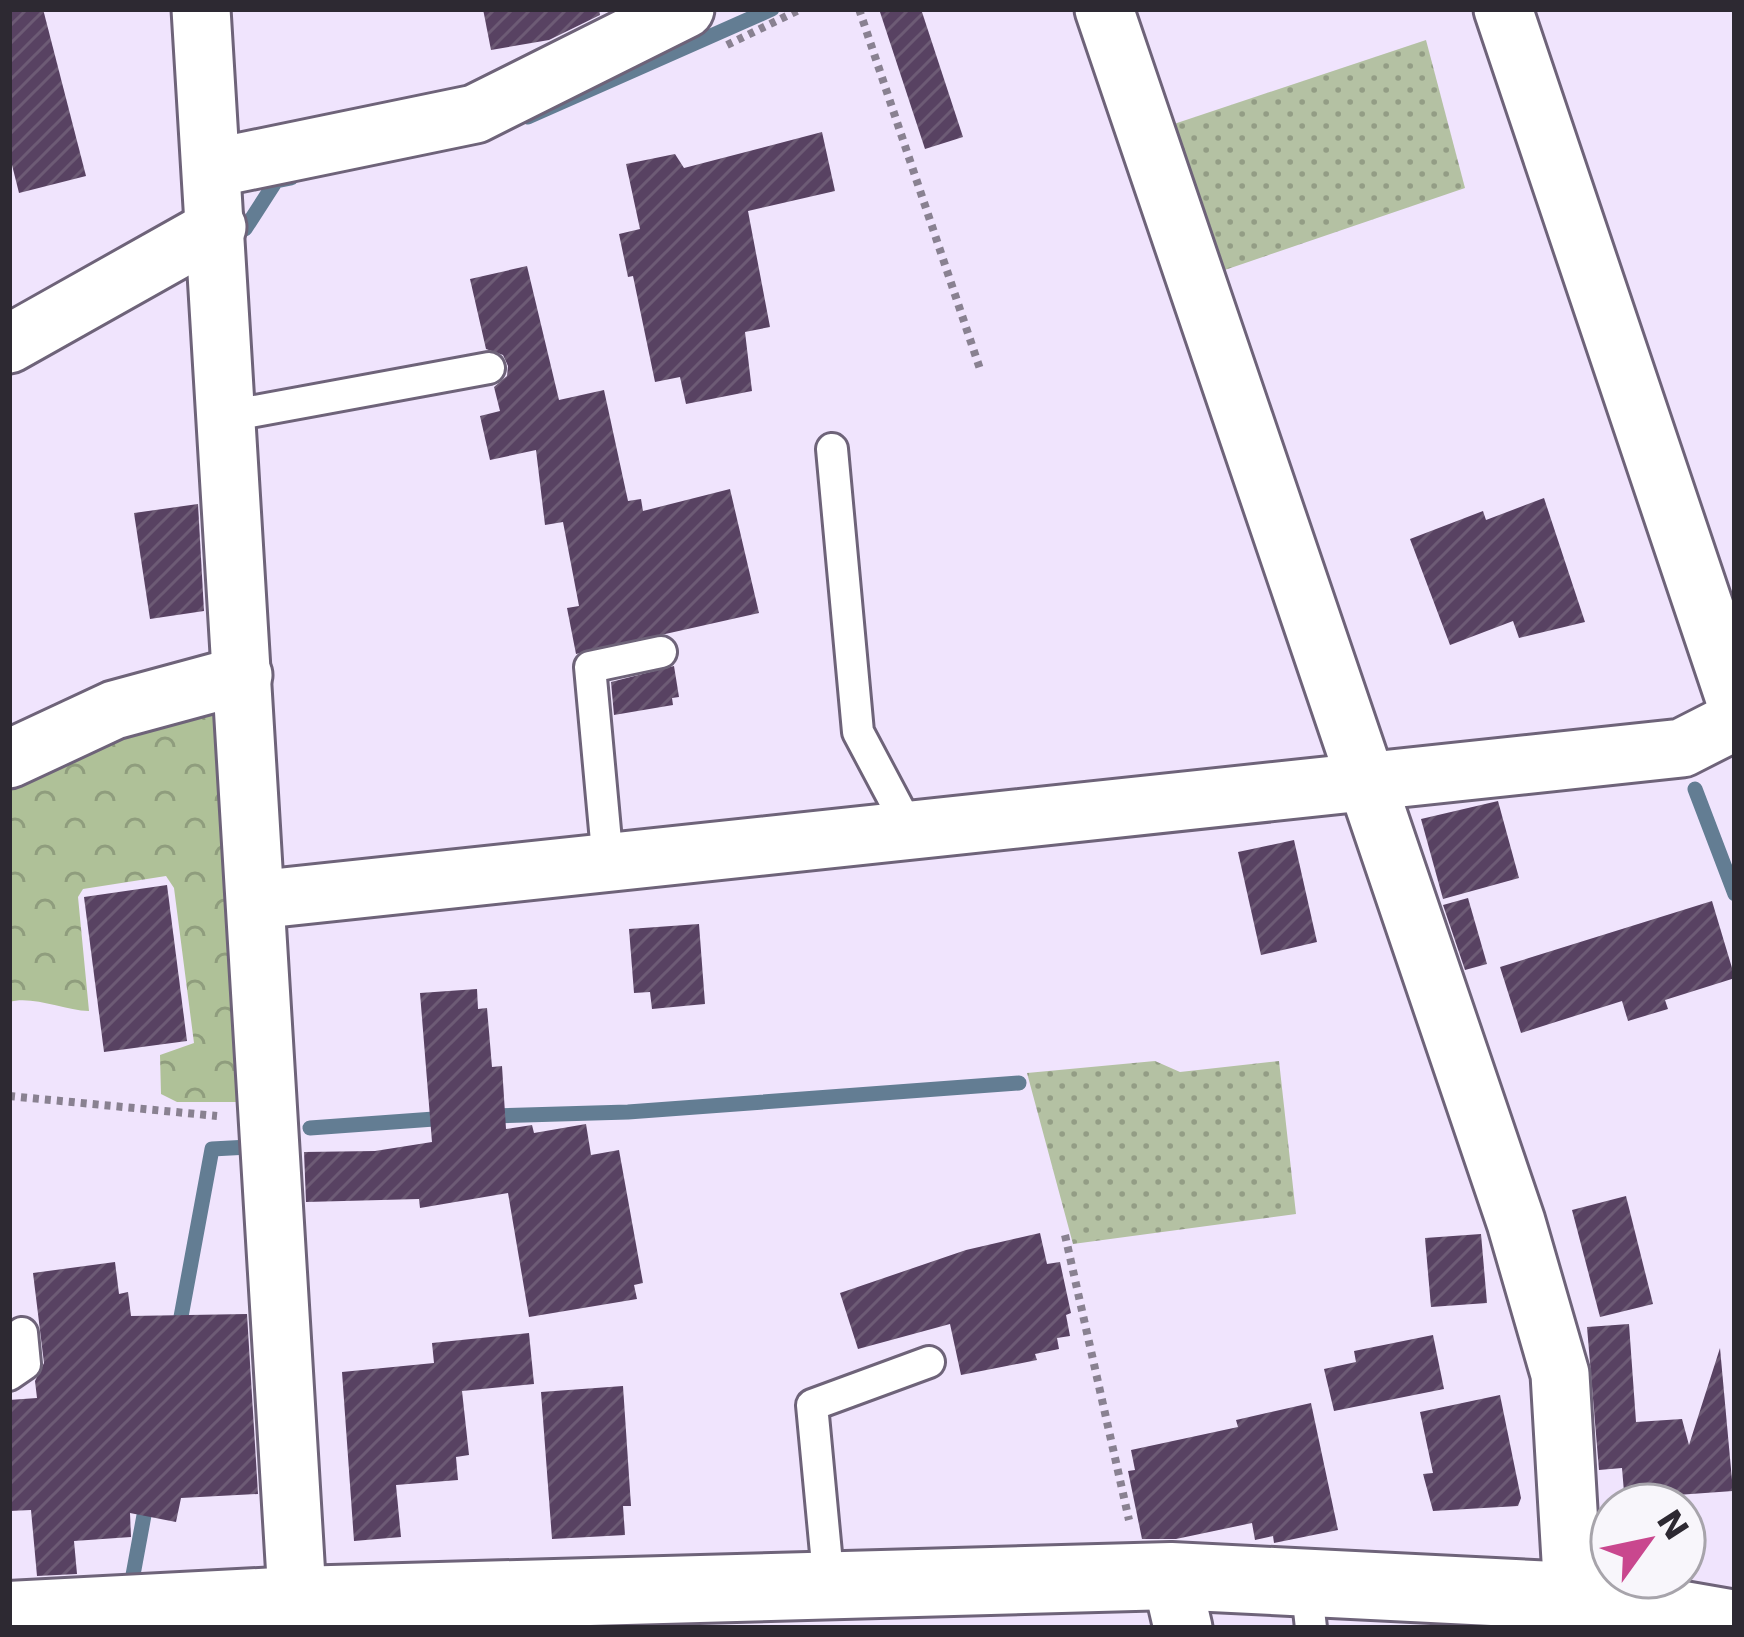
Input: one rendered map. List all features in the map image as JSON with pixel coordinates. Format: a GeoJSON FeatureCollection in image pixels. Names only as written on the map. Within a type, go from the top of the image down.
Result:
{"type":"FeatureCollection","features":[{"type":"Feature","properties":{"kind":"street"},"geometry":{"type":"LineString","coordinates":[[201,9],[218,227],[297,1614]]}},
{"type":"Feature","properties":{"kind":"street"},"geometry":{"type":"LineString","coordinates":[[213,168],[475,114],[605,28],[685,9]]}},
{"type":"Feature","properties":{"kind":"street"},"geometry":{"type":"LineString","coordinates":[[1104,9],[1371,782],[1516,1222],[1560,1374],[1574,1612]]}},
{"type":"Feature","properties":{"kind":"street"},"geometry":{"type":"LineString","coordinates":[[1503,9],[1735,699]]}},
{"type":"Feature","properties":{"kind":"street"},"geometry":{"type":"LineString","coordinates":[[9,344],[218,227]]}},
{"type":"Feature","properties":{"kind":"street"},"geometry":{"type":"LineString","coordinates":[[9,759],[114,710],[243,675]]}},
{"type":"Feature","properties":{"kind":"street"},"geometry":{"type":"LineString","coordinates":[[256,900],[1682,748],[1735,721]]}},
{"type":"Feature","properties":{"kind":"street"},"geometry":{"type":"LineString","coordinates":[[9,1615],[297,1614],[1165,1594],[1735,1624]]}},
{"type":"Feature","properties":{"kind":"lane"},"geometry":{"type":"LineString","coordinates":[[228,416],[489,368]]}},
{"type":"Feature","properties":{"kind":"lane"},"geometry":{"type":"LineString","coordinates":[[832,449],[858,732],[910,830]]}},
{"type":"Feature","properties":{"kind":"lane"},"geometry":{"type":"LineString","coordinates":[[608,863],[590,668],[661,652]]}},
{"type":"Feature","properties":{"kind":"lane"},"geometry":{"type":"LineString","coordinates":[[9,1375],[25,1364],[22,1333]]}},
{"type":"Feature","properties":{"kind":"lane"},"geometry":{"type":"LineString","coordinates":[[796,1600],[812,1405],[929,1362]]}},
{"type":"Feature","properties":{"kind":"path"},"geometry":{"type":"LineString","coordinates":[[859,9],[980,369]]}},
{"type":"Feature","properties":{"kind":"path"},"geometry":{"type":"LineString","coordinates":[[9,1096],[268,1120]]}},
{"type":"Feature","properties":{"kind":"path"},"geometry":{"type":"LineString","coordinates":[[1065,1235],[1165,1594]]}},
{"type":"Feature","properties":{"kind":"green space"},"geometry":{"type":"Polygon","coordinates":[[[1426,40],[1465,188],[1213,274],[1165,127],[1426,40]]]}},
{"type":"Feature","properties":{"kind":"green space"},"geometry":{"type":"Polygon","coordinates":[[[220,703],[248,1102],[177,1102],[161,1094],[160,1055],[194,1043],[174,888],[166,876],[83,889],[78,897],[89,1011],[28,1000],[9,1002],[9,784],[122,730],[220,703]]]}},
{"type":"Feature","properties":{"kind":"green space"},"geometry":{"type":"Polygon","coordinates":[[[1155,1061],[1180,1072],[1279,1061],[1296,1214],[1073,1244],[1027,1073],[1155,1061]]]}},
{"type":"Feature","properties":{"kind":"building"},"geometry":{"type":"Polygon","coordinates":[[[9,9],[43,9],[86,176],[19,193],[9,153],[9,9]]]}},
{"type":"Feature","properties":{"kind":"building"},"geometry":{"type":"Polygon","coordinates":[[[483,9],[599,9],[600,15],[549,40],[491,50],[483,9]]]}},
{"type":"Feature","properties":{"kind":"building"},"geometry":{"type":"Polygon","coordinates":[[[879,9],[921,9],[963,137],[925,149],[879,9]]]}},
{"type":"Feature","properties":{"kind":"building"},"geometry":{"type":"Polygon","coordinates":[[[822,132],[835,191],[748,211],[770,327],[745,332],[752,391],[686,404],[680,377],[655,382],[633,276],[628,277],[619,234],[640,229],[626,164],[675,154],[684,168],[822,132]]]}},
{"type":"Feature","properties":{"kind":"building"},"geometry":{"type":"Polygon","coordinates":[[[527,266],[559,400],[604,390],[628,501],[641,499],[643,511],[730,489],[759,613],[576,654],[567,608],[579,606],[563,522],[545,525],[536,450],[490,460],[480,416],[500,411],[494,387],[507,376],[508,366],[503,355],[486,349],[470,279],[527,266]]]}},
{"type":"Feature","properties":{"kind":"building"},"geometry":{"type":"Polygon","coordinates":[[[1544,498],[1585,622],[1519,638],[1513,621],[1450,645],[1410,539],[1483,511],[1486,520],[1544,498]]]}},
{"type":"Feature","properties":{"kind":"building"},"geometry":{"type":"Polygon","coordinates":[[[198,504],[204,611],[150,619],[134,513],[198,504]]]}},
{"type":"Feature","properties":{"kind":"building"},"geometry":{"type":"Polygon","coordinates":[[[674,666],[679,697],[672,698],[673,705],[614,715],[611,682],[674,666]]]}},
{"type":"Feature","properties":{"kind":"building"},"geometry":{"type":"Polygon","coordinates":[[[1498,801],[1519,878],[1443,899],[1421,819],[1498,801]]]}},
{"type":"Feature","properties":{"kind":"building"},"geometry":{"type":"Polygon","coordinates":[[[1294,840],[1317,942],[1261,955],[1238,852],[1294,840]]]}},
{"type":"Feature","properties":{"kind":"building"},"geometry":{"type":"Polygon","coordinates":[[[167,885],[187,1041],[104,1052],[84,897],[167,885]]]}},
{"type":"Feature","properties":{"kind":"building"},"geometry":{"type":"Polygon","coordinates":[[[1468,898],[1487,964],[1465,970],[1443,905],[1468,898]]]}},
{"type":"Feature","properties":{"kind":"building"},"geometry":{"type":"Polygon","coordinates":[[[1712,901],[1735,978],[1665,1000],[1668,1009],[1628,1021],[1622,1001],[1521,1033],[1500,967],[1712,901]]]}},
{"type":"Feature","properties":{"kind":"building"},"geometry":{"type":"Polygon","coordinates":[[[699,924],[705,1004],[652,1009],[650,992],[634,993],[629,929],[699,924]]]}},
{"type":"Feature","properties":{"kind":"building"},"geometry":{"type":"Polygon","coordinates":[[[477,989],[478,1009],[487,1008],[492,1067],[502,1066],[506,1129],[532,1125],[534,1133],[586,1124],[591,1155],[619,1150],[643,1283],[634,1285],[637,1299],[529,1317],[508,1193],[420,1208],[419,1199],[306,1202],[304,1152],[375,1151],[432,1142],[420,993],[477,989]]]}},
{"type":"Feature","properties":{"kind":"building"},"geometry":{"type":"Polygon","coordinates":[[[1626,1196],[1653,1304],[1600,1317],[1572,1210],[1626,1196]]]}},
{"type":"Feature","properties":{"kind":"building"},"geometry":{"type":"Polygon","coordinates":[[[1040,1233],[1047,1264],[1060,1262],[1071,1313],[1066,1315],[1070,1336],[1057,1338],[1059,1349],[1035,1354],[1037,1360],[961,1375],[950,1324],[858,1349],[840,1293],[966,1250],[1040,1233]]]}},
{"type":"Feature","properties":{"kind":"building"},"geometry":{"type":"Polygon","coordinates":[[[1481,1234],[1487,1303],[1431,1307],[1425,1238],[1481,1234]]]}},
{"type":"Feature","properties":{"kind":"building"},"geometry":{"type":"Polygon","coordinates":[[[115,1262],[119,1294],[128,1292],[131,1316],[247,1314],[258,1494],[181,1498],[176,1522],[130,1513],[131,1537],[74,1541],[77,1574],[37,1576],[31,1510],[9,1511],[9,1400],[37,1398],[35,1381],[44,1363],[33,1273],[115,1262]]]}},
{"type":"Feature","properties":{"kind":"building"},"geometry":{"type":"Polygon","coordinates":[[[1629,1324],[1636,1422],[1682,1419],[1689,1445],[1720,1348],[1733,1491],[1708,1493],[1708,1481],[1623,1481],[1622,1468],[1599,1470],[1587,1327],[1629,1324]]]}},
{"type":"Feature","properties":{"kind":"building"},"geometry":{"type":"Polygon","coordinates":[[[529,1333],[534,1384],[462,1391],[469,1455],[456,1457],[458,1480],[396,1485],[401,1537],[354,1541],[342,1372],[434,1363],[432,1343],[529,1333]]]}},
{"type":"Feature","properties":{"kind":"building"},"geometry":{"type":"Polygon","coordinates":[[[1433,1335],[1444,1389],[1334,1411],[1324,1369],[1356,1362],[1354,1351],[1433,1335]]]}},
{"type":"Feature","properties":{"kind":"building"},"geometry":{"type":"Polygon","coordinates":[[[623,1386],[631,1506],[623,1506],[625,1535],[552,1539],[541,1392],[623,1386]]]}},
{"type":"Feature","properties":{"kind":"building"},"geometry":{"type":"Polygon","coordinates":[[[1500,1395],[1521,1498],[1518,1506],[1433,1511],[1423,1474],[1433,1473],[1420,1412],[1500,1395]]]}},
{"type":"Feature","properties":{"kind":"building"},"geometry":{"type":"Polygon","coordinates":[[[1311,1403],[1338,1530],[1274,1543],[1273,1536],[1255,1540],[1252,1523],[1176,1539],[1142,1539],[1128,1471],[1135,1470],[1131,1450],[1238,1427],[1236,1420],[1311,1403]]]}},
{"type":"Feature","properties":{"kind":"waterway"},"geometry":{"type":"LineString","coordinates":[[528,117],[772,9]]}},
{"type":"Feature","properties":{"kind":"waterway"},"geometry":{"type":"LineString","coordinates":[[245,229],[276,181],[291,178]]}},
{"type":"Feature","properties":{"kind":"waterway"},"geometry":{"type":"LineString","coordinates":[[1695,789],[1735,894]]}},
{"type":"Feature","properties":{"kind":"waterway"},"geometry":{"type":"LineString","coordinates":[[490,1116],[628,1112],[1019,1083]]}},
{"type":"Feature","properties":{"kind":"waterway"},"geometry":{"type":"LineString","coordinates":[[310,1128],[448,1118]]}},
{"type":"Feature","properties":{"kind":"waterway"},"geometry":{"type":"LineString","coordinates":[[178,1333],[212,1149],[249,1147]]}},
{"type":"Feature","properties":{"kind":"waterway"},"geometry":{"type":"LineString","coordinates":[[133,1575],[147,1499]]}}]}
